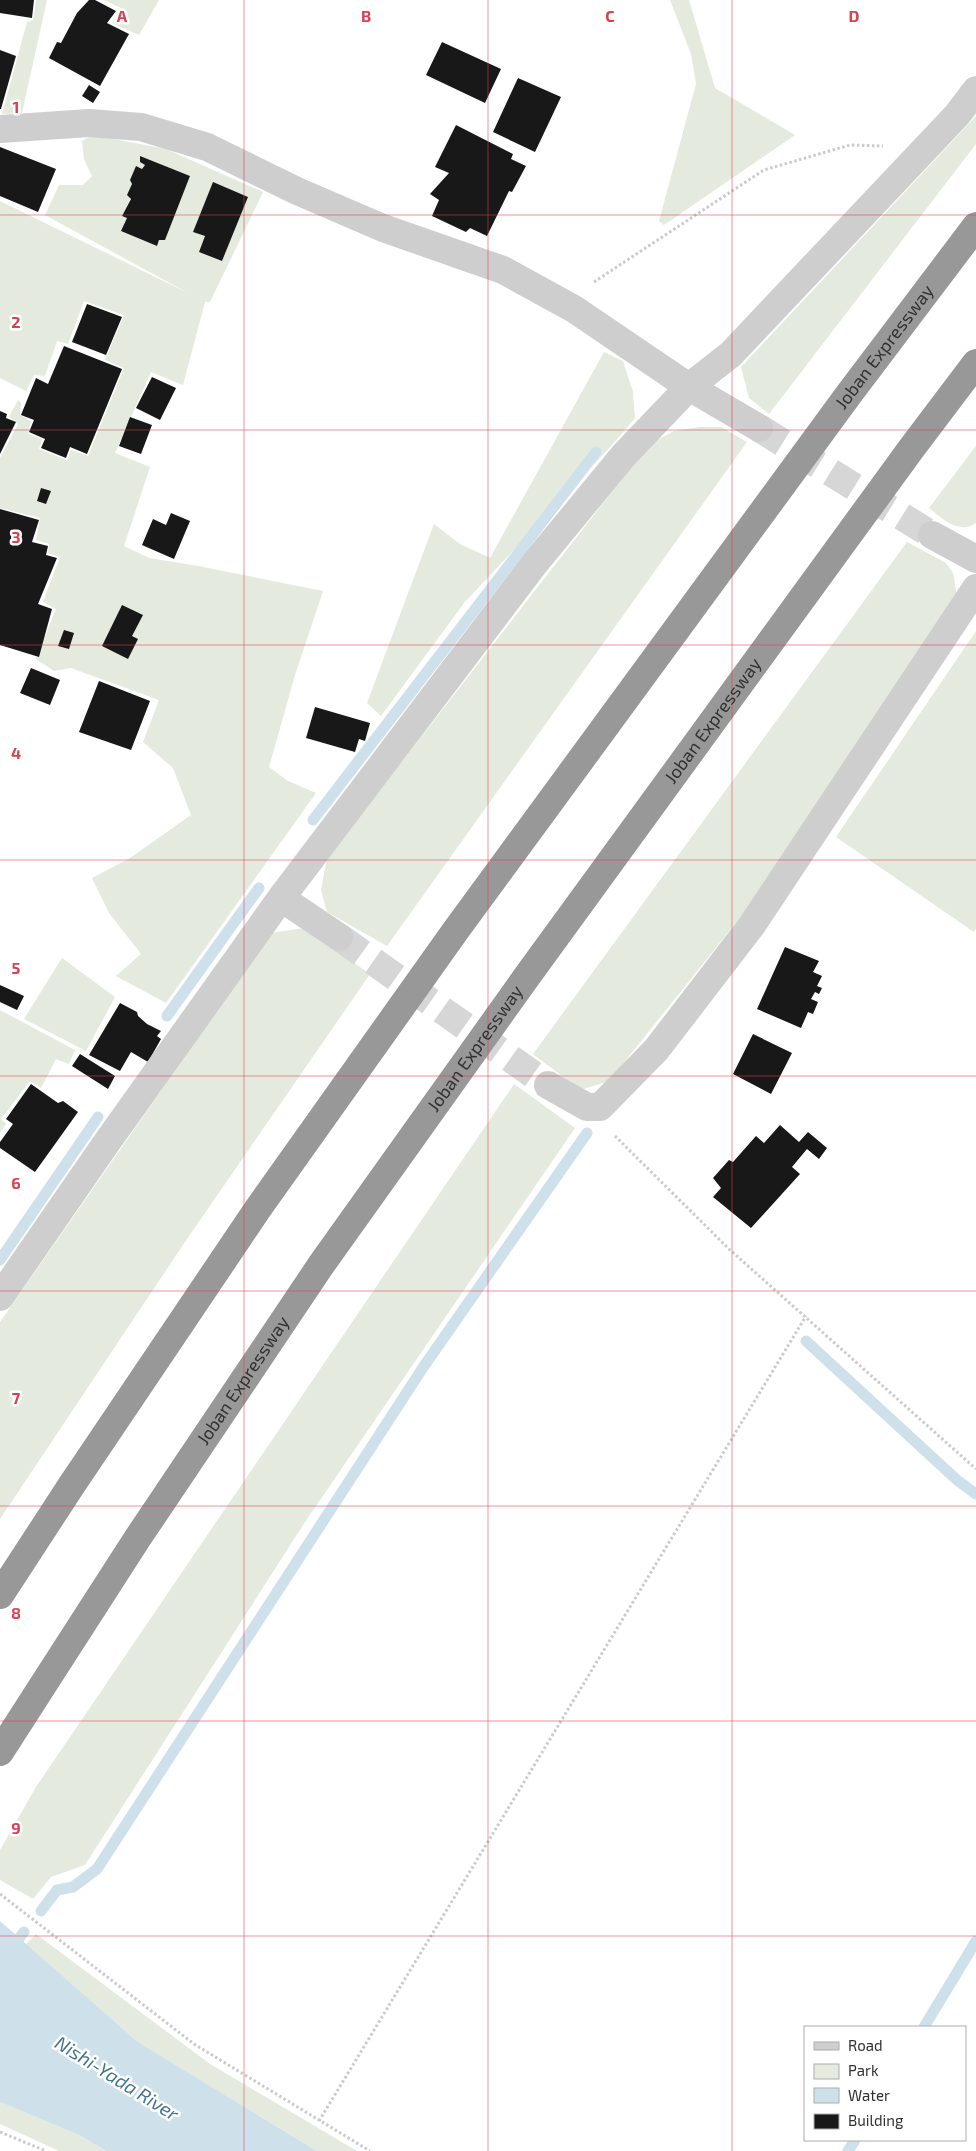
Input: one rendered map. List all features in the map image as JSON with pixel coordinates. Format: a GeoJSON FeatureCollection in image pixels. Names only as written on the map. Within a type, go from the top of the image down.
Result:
{"type":"FeatureCollection","features":[{"type":"Feature","properties":{"kind":"highway","name":"Joban Expressway"},"geometry":{"type":"LineString","coordinates":[[0,1595],[257,1210],[450,938],[849,394],[976,226]]}},
{"type":"Feature","properties":{"kind":"highway","name":"Joban Expressway"},"geometry":{"type":"LineString","coordinates":[[0,1752],[137,1539],[321,1265],[542,955],[911,448],[976,363]]}},
{"type":"Feature","properties":{"kind":"street"},"geometry":{"type":"LineString","coordinates":[[0,1297],[105,1145],[281,898],[535,563],[624,455],[689,387],[731,354],[958,114],[976,90]]}},
{"type":"Feature","properties":{"kind":"street"},"geometry":{"type":"LineString","coordinates":[[0,129],[89,122],[142,127],[207,147],[297,191],[383,228],[503,270],[563,303],[689,387],[759,428]]}},
{"type":"Feature","properties":{"kind":"street"},"geometry":{"type":"LineString","coordinates":[[932,535],[976,558]]}},
{"type":"Feature","properties":{"kind":"street"},"geometry":{"type":"LineString","coordinates":[[548,1085],[587,1107],[600,1107],[656,1050],[752,925],[976,588]]}},
{"type":"Feature","properties":{"kind":"street"},"geometry":{"type":"LineString","coordinates":[[281,898],[339,937]]}},
{"type":"Feature","properties":{"kind":"path"},"geometry":{"type":"LineString","coordinates":[[563,303],[764,170],[850,145],[879,144],[917,158]]}},
{"type":"Feature","properties":{"kind":"path"},"geometry":{"type":"LineString","coordinates":[[600,1107],[617,1139],[729,1249],[976,1469]]}},
{"type":"Feature","properties":{"kind":"path"},"geometry":{"type":"LineString","coordinates":[[319,2121],[806,1316]]}},
{"type":"Feature","properties":{"kind":"path"},"geometry":{"type":"LineString","coordinates":[[0,1894],[194,2044],[370,2151]]}},
{"type":"Feature","properties":{"kind":"path"},"geometry":{"type":"LineString","coordinates":[[0,2132],[46,2151]]}},
{"type":"Feature","properties":{"kind":"green space"},"geometry":{"type":"Polygon","coordinates":[[[36,0],[47,0],[22,113],[2,114],[27,22],[33,20],[36,0]]]}},
{"type":"Feature","properties":{"kind":"green space"},"geometry":{"type":"Polygon","coordinates":[[[104,0],[159,0],[139,35],[112,23],[121,8],[104,0]]]}},
{"type":"Feature","properties":{"kind":"green space"},"geometry":{"type":"Polygon","coordinates":[[[670,0],[689,0],[715,88],[795,135],[664,225],[659,221],[696,84],[691,54],[670,0]]]}},
{"type":"Feature","properties":{"kind":"green space"},"geometry":{"type":"Polygon","coordinates":[[[976,116],[976,144],[769,414],[749,398],[741,367],[976,116]]]}},
{"type":"Feature","properties":{"kind":"green space"},"geometry":{"type":"Polygon","coordinates":[[[93,135],[166,149],[263,192],[210,302],[205,302],[183,385],[151,372],[115,453],[150,467],[124,546],[149,558],[323,591],[295,675],[269,767],[288,781],[316,793],[166,1003],[116,976],[141,954],[109,913],[92,878],[130,858],[191,815],[173,768],[143,742],[159,700],[71,668],[54,671],[36,659],[56,609],[43,602],[60,557],[48,553],[49,544],[36,540],[40,518],[0,508],[0,458],[18,424],[9,417],[18,400],[21,403],[20,415],[31,421],[28,434],[42,439],[39,449],[67,460],[71,450],[88,456],[124,368],[105,360],[124,315],[84,301],[68,344],[57,341],[45,376],[34,375],[26,391],[0,378],[0,201],[188,293],[45,215],[59,185],[83,185],[92,176],[84,159],[82,141],[93,135]],[[140,156],[140,162],[145,165],[142,169],[136,166],[130,180],[132,194],[122,215],[127,218],[121,231],[157,246],[159,240],[165,240],[190,176],[140,156]],[[213,183],[194,232],[205,236],[199,252],[222,261],[248,197],[213,183]]]}},
{"type":"Feature","properties":{"kind":"green space"},"geometry":{"type":"Polygon","coordinates":[[[604,352],[623,361],[633,392],[635,418],[464,603],[381,716],[367,703],[434,524],[460,544],[490,558],[604,352]]]}},
{"type":"Feature","properties":{"kind":"green space"},"geometry":{"type":"Polygon","coordinates":[[[700,427],[721,427],[747,442],[387,946],[327,912],[321,890],[327,858],[649,444],[674,431],[700,427]]]}},
{"type":"Feature","properties":{"kind":"green space"},"geometry":{"type":"Polygon","coordinates":[[[976,446],[976,523],[963,527],[957,526],[951,524],[929,508],[976,446]]]}},
{"type":"Feature","properties":{"kind":"green space"},"geometry":{"type":"Polygon","coordinates":[[[907,542],[946,563],[953,573],[957,596],[747,909],[609,1081],[580,1090],[533,1054],[907,542]]]}},
{"type":"Feature","properties":{"kind":"green space"},"geometry":{"type":"Polygon","coordinates":[[[976,631],[976,929],[974,932],[836,837],[976,631]]]}},
{"type":"Feature","properties":{"kind":"green space"},"geometry":{"type":"Polygon","coordinates":[[[304,928],[370,974],[187,1239],[0,1519],[0,1322],[271,933],[304,928]]]}},
{"type":"Feature","properties":{"kind":"green space"},"geometry":{"type":"Polygon","coordinates":[[[62,958],[115,997],[86,1051],[24,1019],[62,958]]]}},
{"type":"Feature","properties":{"kind":"green space"},"geometry":{"type":"Polygon","coordinates":[[[0,1010],[75,1050],[69,1064],[56,1059],[41,1088],[30,1081],[1,1119],[6,1124],[0,1133],[0,1010]]]}},
{"type":"Feature","properties":{"kind":"green space"},"geometry":{"type":"Polygon","coordinates":[[[514,1084],[575,1128],[305,1522],[85,1865],[51,1877],[33,1899],[0,1880],[0,1850],[36,1787],[514,1084]]]}},
{"type":"Feature","properties":{"kind":"green space"},"geometry":{"type":"Polygon","coordinates":[[[36,1934],[210,2064],[357,2151],[317,2151],[138,2042],[26,1944],[36,1934]]]}},
{"type":"Feature","properties":{"kind":"green space"},"geometry":{"type":"Polygon","coordinates":[[[0,2102],[79,2135],[106,2151],[59,2151],[0,2124],[0,2102]]]}},
{"type":"Feature","properties":{"kind":"water","name":"Nishi-Yada River"},"geometry":{"type":"Polygon","coordinates":[[[0,1921],[138,2042],[317,2151],[106,2151],[79,2135],[0,2102],[0,1921]]]}},
{"type":"Feature","properties":{"kind":"building"},"geometry":{"type":"Polygon","coordinates":[[[0,0],[34,0],[32,18],[0,13],[0,0]]]}},
{"type":"Feature","properties":{"kind":"building"},"geometry":{"type":"Polygon","coordinates":[[[89,0],[95,0],[116,11],[107,23],[129,34],[100,86],[49,58],[57,42],[61,43],[77,13],[89,0]]]}},
{"type":"Feature","properties":{"kind":"building"},"geometry":{"type":"Polygon","coordinates":[[[442,42],[501,69],[485,103],[426,75],[442,42]]]}},
{"type":"Feature","properties":{"kind":"building"},"geometry":{"type":"Polygon","coordinates":[[[0,50],[16,56],[1,109],[0,109],[0,50]]]}},
{"type":"Feature","properties":{"kind":"building"},"geometry":{"type":"Polygon","coordinates":[[[518,78],[561,97],[535,152],[493,132],[518,78]]]}},
{"type":"Feature","properties":{"kind":"building"},"geometry":{"type":"Polygon","coordinates":[[[89,85],[100,92],[93,103],[82,96],[89,85]]]}},
{"type":"Feature","properties":{"kind":"building"},"geometry":{"type":"Polygon","coordinates":[[[456,125],[513,154],[511,159],[526,166],[512,192],[509,191],[487,236],[470,228],[466,232],[432,216],[439,200],[430,194],[449,173],[435,167],[456,125]]]}},
{"type":"Feature","properties":{"kind":"building"},"geometry":{"type":"Polygon","coordinates":[[[0,147],[56,169],[38,212],[0,196],[0,147]]]}},
{"type":"Feature","properties":{"kind":"building"},"geometry":{"type":"Polygon","coordinates":[[[140,156],[190,176],[165,240],[159,240],[157,246],[121,231],[127,218],[122,216],[131,199],[127,195],[132,184],[130,180],[136,166],[142,169],[145,165],[140,162],[140,156]]]}},
{"type":"Feature","properties":{"kind":"building"},"geometry":{"type":"Polygon","coordinates":[[[213,182],[248,197],[222,261],[199,252],[205,236],[193,232],[213,182]]]}},
{"type":"Feature","properties":{"kind":"building"},"geometry":{"type":"Polygon","coordinates":[[[87,304],[122,317],[106,355],[72,342],[87,304]]]}},
{"type":"Feature","properties":{"kind":"building"},"geometry":{"type":"Polygon","coordinates":[[[64,346],[122,369],[87,454],[70,447],[66,458],[41,448],[45,439],[29,432],[34,420],[21,415],[36,378],[48,384],[64,346]]]}},
{"type":"Feature","properties":{"kind":"building"},"geometry":{"type":"Polygon","coordinates":[[[152,377],[176,388],[160,420],[136,408],[152,377]]]}},
{"type":"Feature","properties":{"kind":"building"},"geometry":{"type":"Polygon","coordinates":[[[0,411],[7,414],[6,418],[16,422],[0,454],[0,411]]]}},
{"type":"Feature","properties":{"kind":"building"},"geometry":{"type":"Polygon","coordinates":[[[130,417],[152,425],[141,454],[119,446],[130,417]]]}},
{"type":"Feature","properties":{"kind":"building"},"geometry":{"type":"Polygon","coordinates":[[[41,488],[51,491],[46,504],[37,501],[41,488]]]}},
{"type":"Feature","properties":{"kind":"building"},"geometry":{"type":"Polygon","coordinates":[[[0,509],[39,520],[32,542],[48,546],[46,555],[57,558],[38,604],[52,609],[39,657],[0,645],[0,509]]]}},
{"type":"Feature","properties":{"kind":"building"},"geometry":{"type":"Polygon","coordinates":[[[171,513],[190,521],[174,559],[142,545],[153,519],[166,525],[171,513]]]}},
{"type":"Feature","properties":{"kind":"building"},"geometry":{"type":"Polygon","coordinates":[[[122,605],[143,615],[132,636],[138,639],[128,659],[102,646],[122,605]]]}},
{"type":"Feature","properties":{"kind":"building"},"geometry":{"type":"Polygon","coordinates":[[[64,630],[74,633],[69,649],[58,646],[64,630]]]}},
{"type":"Feature","properties":{"kind":"building"},"geometry":{"type":"Polygon","coordinates":[[[31,668],[60,680],[50,705],[20,693],[31,668]]]}},
{"type":"Feature","properties":{"kind":"building"},"geometry":{"type":"Polygon","coordinates":[[[99,681],[150,701],[131,750],[79,732],[99,681]]]}},
{"type":"Feature","properties":{"kind":"building"},"geometry":{"type":"Polygon","coordinates":[[[315,707],[370,723],[365,741],[359,739],[355,752],[306,738],[315,707]]]}},
{"type":"Feature","properties":{"kind":"building"},"geometry":{"type":"Polygon","coordinates":[[[785,947],[819,961],[813,972],[822,976],[817,986],[822,988],[819,994],[815,992],[811,999],[818,1002],[813,1014],[808,1012],[801,1028],[757,1009],[785,947]]]}},
{"type":"Feature","properties":{"kind":"building"},"geometry":{"type":"Polygon","coordinates":[[[0,985],[24,996],[17,1010],[0,1002],[0,985]]]}},
{"type":"Feature","properties":{"kind":"building"},"geometry":{"type":"Polygon","coordinates":[[[120,1003],[137,1012],[138,1016],[147,1024],[161,1031],[157,1036],[161,1039],[148,1062],[131,1052],[120,1071],[89,1055],[120,1003]]]}},
{"type":"Feature","properties":{"kind":"building"},"geometry":{"type":"Polygon","coordinates":[[[753,1034],[792,1053],[771,1094],[733,1074],[753,1034]]]}},
{"type":"Feature","properties":{"kind":"building"},"geometry":{"type":"Polygon","coordinates":[[[80,1054],[115,1076],[108,1089],[72,1066],[80,1054]]]}},
{"type":"Feature","properties":{"kind":"building"},"geometry":{"type":"Polygon","coordinates":[[[31,1084],[58,1103],[63,1101],[78,1112],[35,1172],[0,1148],[0,1142],[13,1124],[6,1119],[31,1084]]]}},
{"type":"Feature","properties":{"kind":"building"},"geometry":{"type":"Polygon","coordinates":[[[780,1125],[799,1142],[808,1132],[827,1148],[819,1159],[807,1149],[792,1167],[800,1174],[751,1228],[713,1197],[721,1188],[713,1178],[729,1160],[733,1162],[756,1136],[764,1143],[780,1125]]]}},
{"type":"Feature","properties":{"kind":"waterway"},"geometry":{"type":"LineString","coordinates":[[313,820],[596,452]]}},
{"type":"Feature","properties":{"kind":"waterway"},"geometry":{"type":"LineString","coordinates":[[167,1016],[259,888]]}},
{"type":"Feature","properties":{"kind":"waterway"},"geometry":{"type":"LineString","coordinates":[[0,1260],[98,1117]]}},
{"type":"Feature","properties":{"kind":"waterway"},"geometry":{"type":"LineString","coordinates":[[41,1911],[57,1890],[73,1887],[97,1869],[424,1366],[587,1133]]}},
{"type":"Feature","properties":{"kind":"waterway"},"geometry":{"type":"LineString","coordinates":[[806,1341],[957,1480],[976,1494]]}},
{"type":"Feature","properties":{"kind":"waterway"},"geometry":{"type":"LineString","coordinates":[[0,1963],[24,1932]]}},
{"type":"Feature","properties":{"kind":"waterway"},"geometry":{"type":"LineString","coordinates":[[925,2026],[976,1941]]}},
{"type":"Feature","properties":{"kind":"waterway"},"geometry":{"type":"LineString","coordinates":[[848,2151],[854,2141]]}},
{"type":"Feature","properties":{"kind":"tunnel"},"geometry":{"type":"LineString","coordinates":[[759,428],[932,535]]}},
{"type":"Feature","properties":{"kind":"tunnel"},"geometry":{"type":"LineString","coordinates":[[339,937],[548,1085]]}}]}
